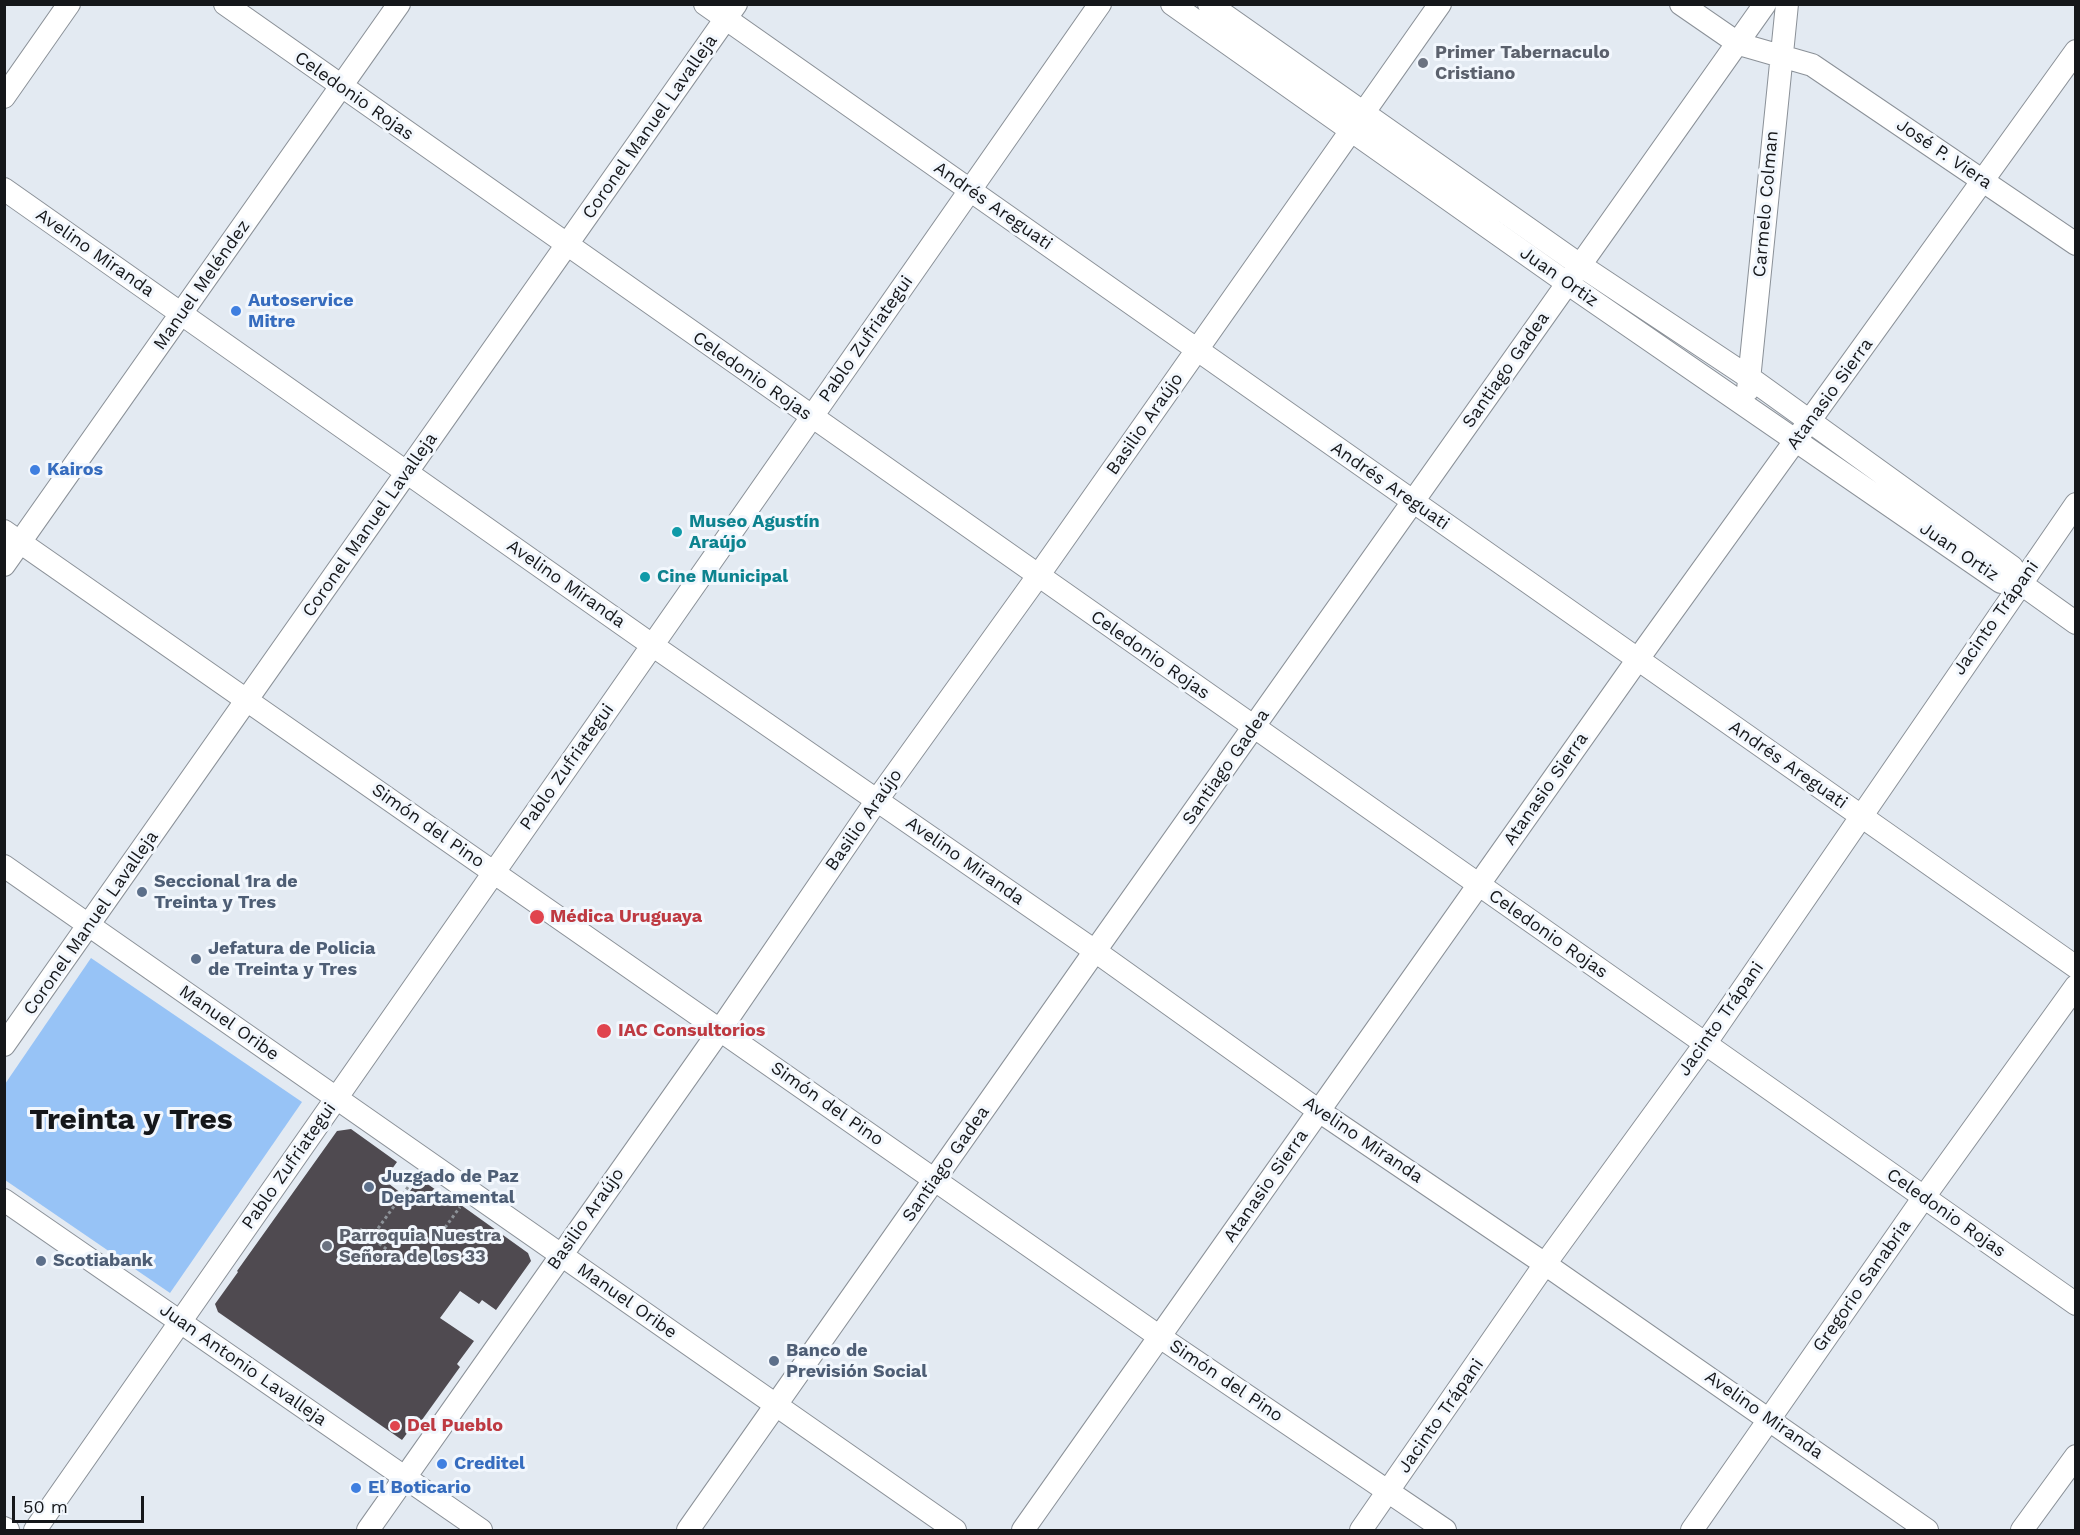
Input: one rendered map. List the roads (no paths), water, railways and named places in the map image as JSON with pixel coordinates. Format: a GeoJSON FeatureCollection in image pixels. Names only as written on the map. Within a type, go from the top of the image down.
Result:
{"type":"FeatureCollection","features":[{"type":"Feature","properties":{"kind":"street"},"geometry":{"type":"LineString","coordinates":[[4,97],[69,4]]}},
{"type":"Feature","properties":{"kind":"street","name":"Celedonio Rojas"},"geometry":{"type":"LineString","coordinates":[[225,4],[2076,1304]]}},
{"type":"Feature","properties":{"kind":"street","name":"Manuel Meléndez"},"geometry":{"type":"LineString","coordinates":[[4,565],[12,536],[182,314],[399,4]]}},
{"type":"Feature","properties":{"kind":"street","name":"Andrés Areguati"},"geometry":{"type":"LineString","coordinates":[[705,4],[731,12],[970,191],[2076,967]]}},
{"type":"Feature","properties":{"kind":"street","name":"Pablo Zufriategui"},"geometry":{"type":"LineString","coordinates":[[35,1530],[1100,4]]}},
{"type":"Feature","properties":{"kind":"street","name":"Juan Ortiz"},"geometry":{"type":"LineString","coordinates":[[1172,4],[1358,122],[1574,274],[1745,404],[2001,582],[2020,583],[2012,567],[1750,378],[1574,274]]}},
{"type":"Feature","properties":{"kind":"street","name":"Juan Ortiz"},"geometry":{"type":"LineString","coordinates":[[1209,4],[1358,122]]}},
{"type":"Feature","properties":{"kind":"street","name":"Basilio Araújo"},"geometry":{"type":"LineString","coordinates":[[368,1530],[720,1030],[877,800],[1038,576],[1440,4]]}},
{"type":"Feature","properties":{"kind":"street"},"geometry":{"type":"LineString","coordinates":[[1681,4],[1739,44],[1780,58]]}},
{"type":"Feature","properties":{"kind":"street","name":"Santiago Gadea"},"geometry":{"type":"LineString","coordinates":[[688,1530],[1095,951],[1739,44],[1765,4]]}},
{"type":"Feature","properties":{"kind":"street","name":"Carmelo Colman"},"geometry":{"type":"LineString","coordinates":[[1745,404],[1750,378],[1787,4]]}},
{"type":"Feature","properties":{"kind":"street","name":"Coronel Manuel Lavalleja"},"geometry":{"type":"LineString","coordinates":[[4,1045],[731,12]]}},
{"type":"Feature","properties":{"kind":"street","name":"Atanasio Sierra"},"geometry":{"type":"LineString","coordinates":[[1023,1530],[1638,659],[2076,51]]}},
{"type":"Feature","properties":{"kind":"street","name":"José P. Viera"},"geometry":{"type":"LineString","coordinates":[[1780,58],[1812,65],[2076,244]]}},
{"type":"Feature","properties":{"kind":"street","name":"Avelino Miranda"},"geometry":{"type":"LineString","coordinates":[[4,189],[652,645],[1095,951],[1319,1111],[1770,1419],[1927,1530]]}},
{"type":"Feature","properties":{"kind":"street","name":"Jacinto Trápani"},"geometry":{"type":"LineString","coordinates":[[1361,1530],[1545,1264],[1705,1044],[2076,504]]}},
{"type":"Feature","properties":{"kind":"street","name":"Simón del Pino"},"geometry":{"type":"LineString","coordinates":[[12,536],[1160,1337],[1445,1530]]}},
{"type":"Feature","properties":{"kind":"street"},"geometry":{"type":"LineString","coordinates":[[2020,583],[2076,623]]}},
{"type":"Feature","properties":{"kind":"street","name":"Manuel Oribe"},"geometry":{"type":"LineString","coordinates":[[4,866],[955,1530]]}},
{"type":"Feature","properties":{"kind":"street","name":"Gregorio Sanabria"},"geometry":{"type":"LineString","coordinates":[[1692,1530],[1924,1197],[2076,986]]}},
{"type":"Feature","properties":{"kind":"street","name":"Juan Antonio Lavalleja"},"geometry":{"type":"LineString","coordinates":[[4,1200],[481,1530]]}},
{"type":"Feature","properties":{"kind":"street"},"geometry":{"type":"LineString","coordinates":[[2022,1530],[2076,1456]]}},
{"type":"Feature","properties":{"kind":"place","name":"Primer Tabernaculo Cristiano"},"geometry":{"type":"Point","coordinates":[1423,63]}},
{"type":"Feature","properties":{"kind":"place","name":"Autoservice Mitre"},"geometry":{"type":"Point","coordinates":[236,311]}},
{"type":"Feature","properties":{"kind":"place","name":"Kairos"},"geometry":{"type":"Point","coordinates":[35,470]}},
{"type":"Feature","properties":{"kind":"place","name":"Museo Agustín Araújo"},"geometry":{"type":"Point","coordinates":[677,532]}},
{"type":"Feature","properties":{"kind":"place","name":"Cine Municipal"},"geometry":{"type":"Point","coordinates":[645,577]}},
{"type":"Feature","properties":{"kind":"place","name":"Seccional 1ra de Treinta y Tres"},"geometry":{"type":"Point","coordinates":[142,892]}},
{"type":"Feature","properties":{"kind":"place","name":"Médica Uruguaya"},"geometry":{"type":"Point","coordinates":[537,917]}},
{"type":"Feature","properties":{"kind":"place","name":"Jefatura de Policia de Treinta y Tres"},"geometry":{"type":"Point","coordinates":[196,959]}},
{"type":"Feature","properties":{"kind":"place","name":"IAC Consultorios"},"geometry":{"type":"Point","coordinates":[604,1031]}},
{"type":"Feature","properties":{"kind":"place","name":"Juzgado de Paz Departamental"},"geometry":{"type":"Point","coordinates":[369,1187]}},
{"type":"Feature","properties":{"kind":"place","name":"Parroquia Nuestra Señora de los 33"},"geometry":{"type":"Point","coordinates":[327,1246]}},
{"type":"Feature","properties":{"kind":"place","name":"Scotiabank"},"geometry":{"type":"Point","coordinates":[41,1261]}},
{"type":"Feature","properties":{"kind":"place","name":"Banco de Previsión Social"},"geometry":{"type":"Point","coordinates":[774,1361]}},
{"type":"Feature","properties":{"kind":"place","name":"Del Pueblo"},"geometry":{"type":"Point","coordinates":[395,1426]}},
{"type":"Feature","properties":{"kind":"place","name":"Creditel"},"geometry":{"type":"Point","coordinates":[442,1464]}},
{"type":"Feature","properties":{"kind":"place","name":"El Boticario"},"geometry":{"type":"Point","coordinates":[356,1488]}},
{"type":"Feature","properties":{"kind":"district","name":"Treinta y Tres"},"geometry":{"type":"Point","coordinates":[131,1120]}}]}
